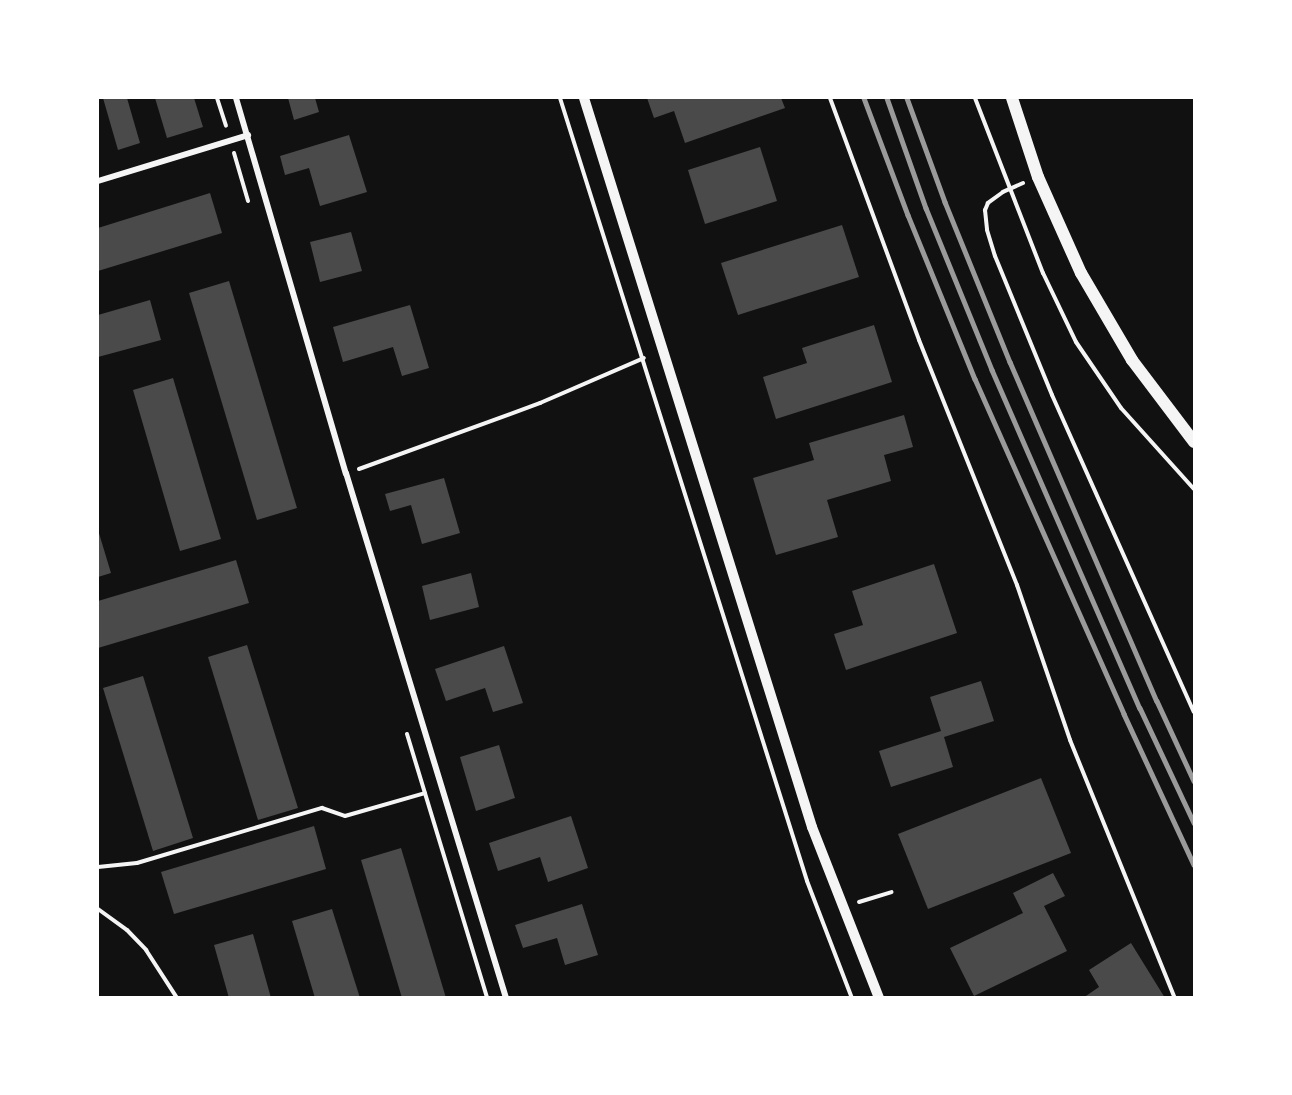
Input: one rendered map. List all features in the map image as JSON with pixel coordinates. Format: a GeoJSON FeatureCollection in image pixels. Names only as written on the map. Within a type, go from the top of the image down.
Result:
{"type":"FeatureCollection","features":[{"type":"Feature","properties":{"kind":"main road"},"geometry":{"type":"LineString","coordinates":[[1012,98],[1038,177],[1081,273],[1104,316],[1132,360],[1194,442]]}},
{"type":"Feature","properties":{"kind":"street"},"geometry":{"type":"LineString","coordinates":[[236,98],[346,473],[506,998]]}},
{"type":"Feature","properties":{"kind":"street"},"geometry":{"type":"LineString","coordinates":[[584,98],[812,827],[879,998]]}},
{"type":"Feature","properties":{"kind":"street"},"geometry":{"type":"LineString","coordinates":[[98,181],[248,135]]}},
{"type":"Feature","properties":{"kind":"path"},"geometry":{"type":"LineString","coordinates":[[560,98],[644,358],[810,890],[852,998]]}},
{"type":"Feature","properties":{"kind":"path"},"geometry":{"type":"LineString","coordinates":[[830,98],[919,340],[1017,585],[1070,740],[1175,998]]}},
{"type":"Feature","properties":{"kind":"path"},"geometry":{"type":"LineString","coordinates":[[975,98],[1058,309],[1076,342],[1121,408],[1194,489]]}},
{"type":"Feature","properties":{"kind":"path"},"geometry":{"type":"LineString","coordinates":[[1038,177],[1009,189],[988,203],[985,210],[987,230],[995,256],[1052,395],[1194,712]]}},
{"type":"Feature","properties":{"kind":"path"},"geometry":{"type":"LineString","coordinates":[[346,473],[540,403],[644,358]]}},
{"type":"Feature","properties":{"kind":"path"},"geometry":{"type":"LineString","coordinates":[[98,867],[137,863],[322,808],[345,816],[425,793]]}},
{"type":"Feature","properties":{"kind":"path"},"geometry":{"type":"LineString","coordinates":[[98,909],[104,911],[127,930],[146,950],[177,998]]}},
{"type":"Feature","properties":{"kind":"building"},"geometry":{"type":"Polygon","coordinates":[[[103,98],[127,98],[140,143],[118,150],[103,98]]]}},
{"type":"Feature","properties":{"kind":"building"},"geometry":{"type":"Polygon","coordinates":[[[155,98],[194,98],[203,127],[167,138],[155,98]]]}},
{"type":"Feature","properties":{"kind":"building"},"geometry":{"type":"Polygon","coordinates":[[[288,98],[315,98],[319,112],[294,120],[288,98]]]}},
{"type":"Feature","properties":{"kind":"building"},"geometry":{"type":"Polygon","coordinates":[[[647,98],[781,98],[785,108],[685,143],[674,111],[654,118],[647,98]]]}},
{"type":"Feature","properties":{"kind":"building"},"geometry":{"type":"Polygon","coordinates":[[[349,135],[367,192],[320,206],[309,168],[285,175],[280,156],[349,135]]]}},
{"type":"Feature","properties":{"kind":"building"},"geometry":{"type":"Polygon","coordinates":[[[760,147],[777,201],[705,224],[688,170],[760,147]]]}},
{"type":"Feature","properties":{"kind":"building"},"geometry":{"type":"Polygon","coordinates":[[[210,193],[222,233],[98,271],[98,228],[210,193]]]}},
{"type":"Feature","properties":{"kind":"building"},"geometry":{"type":"Polygon","coordinates":[[[842,225],[859,277],[738,315],[721,263],[842,225]]]}},
{"type":"Feature","properties":{"kind":"building"},"geometry":{"type":"Polygon","coordinates":[[[351,232],[362,271],[320,282],[310,242],[351,232]]]}},
{"type":"Feature","properties":{"kind":"building"},"geometry":{"type":"Polygon","coordinates":[[[229,281],[297,508],[257,520],[189,293],[229,281]]]}},
{"type":"Feature","properties":{"kind":"building"},"geometry":{"type":"Polygon","coordinates":[[[150,300],[161,340],[98,357],[98,315],[150,300]]]}},
{"type":"Feature","properties":{"kind":"building"},"geometry":{"type":"Polygon","coordinates":[[[410,305],[429,368],[402,376],[393,347],[343,362],[333,327],[410,305]]]}},
{"type":"Feature","properties":{"kind":"building"},"geometry":{"type":"Polygon","coordinates":[[[874,325],[892,382],[776,419],[763,377],[807,363],[802,348],[874,325]]]}},
{"type":"Feature","properties":{"kind":"building"},"geometry":{"type":"Polygon","coordinates":[[[173,378],[221,539],[180,551],[133,390],[173,378]]]}},
{"type":"Feature","properties":{"kind":"building"},"geometry":{"type":"Polygon","coordinates":[[[904,415],[913,447],[884,455],[891,481],[827,500],[838,537],[776,555],[753,478],[814,460],[809,443],[904,415]]]}},
{"type":"Feature","properties":{"kind":"building"},"geometry":{"type":"Polygon","coordinates":[[[444,478],[460,533],[422,544],[411,505],[390,511],[385,494],[444,478]]]}},
{"type":"Feature","properties":{"kind":"building"},"geometry":{"type":"Polygon","coordinates":[[[98,530],[111,573],[98,577],[98,530]]]}},
{"type":"Feature","properties":{"kind":"building"},"geometry":{"type":"Polygon","coordinates":[[[236,560],[249,603],[98,648],[98,601],[236,560]]]}},
{"type":"Feature","properties":{"kind":"building"},"geometry":{"type":"Polygon","coordinates":[[[934,564],[957,633],[846,670],[834,634],[863,625],[852,591],[934,564]]]}},
{"type":"Feature","properties":{"kind":"building"},"geometry":{"type":"Polygon","coordinates":[[[471,573],[479,607],[430,620],[422,586],[471,573]]]}},
{"type":"Feature","properties":{"kind":"building"},"geometry":{"type":"Polygon","coordinates":[[[247,645],[298,808],[258,820],[208,657],[247,645]]]}},
{"type":"Feature","properties":{"kind":"building"},"geometry":{"type":"Polygon","coordinates":[[[504,646],[523,703],[493,712],[485,688],[446,701],[435,669],[504,646]]]}},
{"type":"Feature","properties":{"kind":"building"},"geometry":{"type":"Polygon","coordinates":[[[143,676],[193,838],[153,851],[103,688],[143,676]]]}},
{"type":"Feature","properties":{"kind":"building"},"geometry":{"type":"Polygon","coordinates":[[[981,681],[994,721],[944,737],[953,767],[891,787],[879,751],[941,731],[930,697],[981,681]]]}},
{"type":"Feature","properties":{"kind":"building"},"geometry":{"type":"Polygon","coordinates":[[[499,745],[515,798],[476,811],[460,757],[499,745]]]}},
{"type":"Feature","properties":{"kind":"building"},"geometry":{"type":"Polygon","coordinates":[[[1041,778],[1071,853],[928,909],[898,834],[1041,778]]]}},
{"type":"Feature","properties":{"kind":"building"},"geometry":{"type":"Polygon","coordinates":[[[571,816],[588,868],[548,882],[540,857],[498,871],[489,843],[571,816]]]}},
{"type":"Feature","properties":{"kind":"building"},"geometry":{"type":"Polygon","coordinates":[[[314,826],[326,869],[174,914],[161,872],[314,826]]]}},
{"type":"Feature","properties":{"kind":"building"},"geometry":{"type":"Polygon","coordinates":[[[401,848],[446,998],[402,998],[361,860],[401,848]]]}},
{"type":"Feature","properties":{"kind":"building"},"geometry":{"type":"Polygon","coordinates":[[[1053,873],[1065,896],[1044,906],[1067,951],[974,996],[950,948],[1023,913],[1013,893],[1053,873]]]}},
{"type":"Feature","properties":{"kind":"building"},"geometry":{"type":"Polygon","coordinates":[[[582,904],[598,955],[565,965],[557,938],[523,948],[515,925],[582,904]]]}},
{"type":"Feature","properties":{"kind":"building"},"geometry":{"type":"Polygon","coordinates":[[[332,909],[360,998],[315,998],[292,921],[332,909]]]}},
{"type":"Feature","properties":{"kind":"building"},"geometry":{"type":"Polygon","coordinates":[[[253,934],[271,998],[229,998],[214,945],[253,934]]]}},
{"type":"Feature","properties":{"kind":"building"},"geometry":{"type":"Polygon","coordinates":[[[1131,943],[1165,998],[1083,998],[1099,987],[1089,970],[1131,943]]]}},
{"type":"Feature","properties":{"kind":"railway"},"geometry":{"type":"LineString","coordinates":[[864,98],[908,215],[975,379],[1194,865]]}},
{"type":"Feature","properties":{"kind":"railway"},"geometry":{"type":"LineString","coordinates":[[887,98],[926,208],[992,370],[1140,708],[1194,823]]}},
{"type":"Feature","properties":{"kind":"railway"},"geometry":{"type":"LineString","coordinates":[[907,98],[945,202],[1010,362],[1194,781]]}}]}
